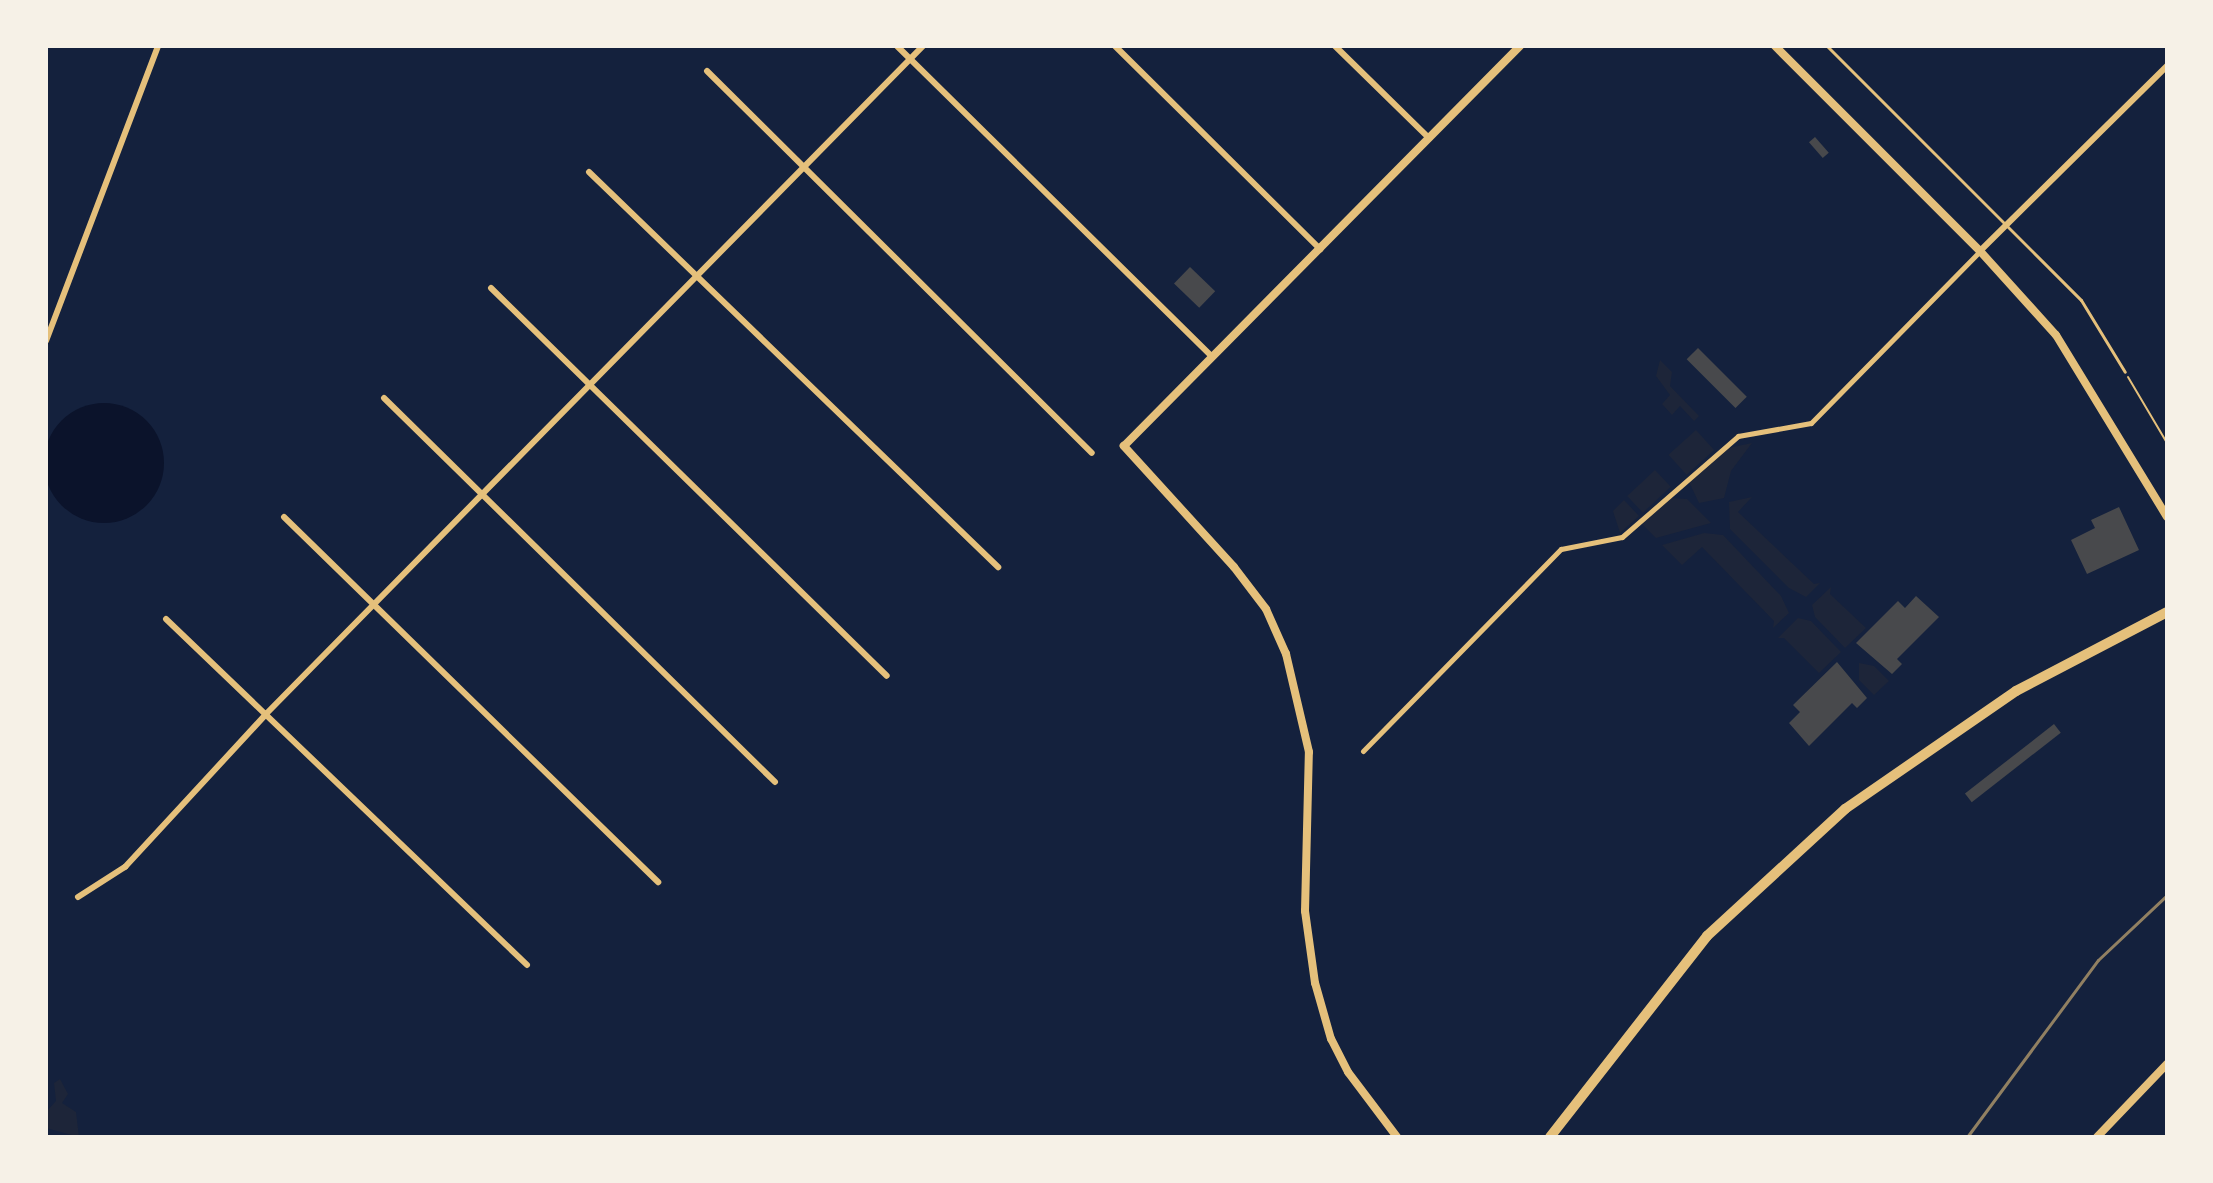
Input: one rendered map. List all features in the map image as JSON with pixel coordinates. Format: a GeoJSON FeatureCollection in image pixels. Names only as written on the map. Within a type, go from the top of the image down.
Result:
{"type":"FeatureCollection","features":[{"type":"Feature","properties":{"kind":"main road"},"geometry":{"type":"LineString","coordinates":[[1550,1137],[1707,936],[1845,809],[2016,691],[2167,612]]}},
{"type":"Feature","properties":{"kind":"street"},"geometry":{"type":"LineString","coordinates":[[46,341],[158,46]]}},
{"type":"Feature","properties":{"kind":"street"},"geometry":{"type":"LineString","coordinates":[[897,46],[1211,356]]}},
{"type":"Feature","properties":{"kind":"street"},"geometry":{"type":"LineString","coordinates":[[78,897],[125,867],[267,713],[484,496],[923,46]]}},
{"type":"Feature","properties":{"kind":"street"},"geometry":{"type":"LineString","coordinates":[[1115,46],[1320,249]]}},
{"type":"Feature","properties":{"kind":"street"},"geometry":{"type":"LineString","coordinates":[[1335,46],[1429,138]]}},
{"type":"Feature","properties":{"kind":"street"},"geometry":{"type":"LineString","coordinates":[[1397,1137],[1348,1072],[1331,1039],[1315,983],[1305,911],[1309,752],[1286,654],[1266,609],[1234,567],[1124,446],[1520,46]]}},
{"type":"Feature","properties":{"kind":"street"},"geometry":{"type":"LineString","coordinates":[[1775,46],[1980,251],[2056,335],[2167,517]]}},
{"type":"Feature","properties":{"kind":"street"},"geometry":{"type":"LineString","coordinates":[[1363,751],[1561,549],[1622,537],[1738,436],[1811,423],[2167,66]]}},
{"type":"Feature","properties":{"kind":"street"},"geometry":{"type":"LineString","coordinates":[[707,71],[1092,453]]}},
{"type":"Feature","properties":{"kind":"street"},"geometry":{"type":"LineString","coordinates":[[589,172],[998,567]]}},
{"type":"Feature","properties":{"kind":"street"},"geometry":{"type":"LineString","coordinates":[[491,288],[887,676]]}},
{"type":"Feature","properties":{"kind":"street"},"geometry":{"type":"LineString","coordinates":[[384,398],[775,782]]}},
{"type":"Feature","properties":{"kind":"street"},"geometry":{"type":"LineString","coordinates":[[284,517],[658,882]]}},
{"type":"Feature","properties":{"kind":"street"},"geometry":{"type":"LineString","coordinates":[[166,619],[527,965]]}},
{"type":"Feature","properties":{"kind":"street"},"geometry":{"type":"LineString","coordinates":[[2097,1137],[2167,1064]]}},
{"type":"Feature","properties":{"kind":"lane"},"geometry":{"type":"LineString","coordinates":[[1827,46],[2081,300],[2125,372]]}},
{"type":"Feature","properties":{"kind":"path"},"geometry":{"type":"LineString","coordinates":[[2125,372],[2167,443]]}},
{"type":"Feature","properties":{"kind":"shaded area"},"geometry":{"type":"Polygon","coordinates":[[[1660,360],[1672,372],[1670,386],[1699,416],[1694,421],[1680,406],[1672,415],[1662,404],[1670,395],[1656,376],[1660,360]]]}},
{"type":"Feature","properties":{"kind":"shaded area"},"geometry":{"type":"Polygon","coordinates":[[[104,403],[127,407],[147,420],[160,440],[164,463],[160,486],[147,506],[127,519],[104,523],[81,519],[61,506],[48,486],[44,463],[48,440],[61,420],[81,407],[104,403]]]}},
{"type":"Feature","properties":{"kind":"shaded area"},"geometry":{"type":"Polygon","coordinates":[[[1696,430],[1714,450],[1687,475],[1669,455],[1696,430]]]}},
{"type":"Feature","properties":{"kind":"shaded area"},"geometry":{"type":"Polygon","coordinates":[[[1752,443],[1731,471],[1724,498],[1699,503],[1689,482],[1728,448],[1752,443]]]}},
{"type":"Feature","properties":{"kind":"shaded area"},"geometry":{"type":"Polygon","coordinates":[[[1655,470],[1671,487],[1643,513],[1627,496],[1655,470]]]}},
{"type":"Feature","properties":{"kind":"shaded area"},"geometry":{"type":"Polygon","coordinates":[[[1752,497],[1738,512],[1814,584],[1820,583],[1806,597],[1789,588],[1730,529],[1729,502],[1752,497]]]}},
{"type":"Feature","properties":{"kind":"shaded area"},"geometry":{"type":"Polygon","coordinates":[[[1671,498],[1687,499],[1711,523],[1656,538],[1642,524],[1671,498]]]}},
{"type":"Feature","properties":{"kind":"shaded area"},"geometry":{"type":"Polygon","coordinates":[[[1624,500],[1639,516],[1620,533],[1613,511],[1624,500]]]}},
{"type":"Feature","properties":{"kind":"shaded area"},"geometry":{"type":"Polygon","coordinates":[[[1704,533],[1723,535],[1781,596],[1789,613],[1773,628],[1774,621],[1702,547],[1682,565],[1662,545],[1704,533]]]}},
{"type":"Feature","properties":{"kind":"shaded area"},"geometry":{"type":"Polygon","coordinates":[[[1831,587],[1830,594],[1866,628],[1845,648],[1815,617],[1812,605],[1831,587]]]}},
{"type":"Feature","properties":{"kind":"shaded area"},"geometry":{"type":"Polygon","coordinates":[[[1798,618],[1811,621],[1841,652],[1819,673],[1784,638],[1778,638],[1798,618]]]}},
{"type":"Feature","properties":{"kind":"shaded area"},"geometry":{"type":"Polygon","coordinates":[[[1859,663],[1874,666],[1889,681],[1874,695],[1859,680],[1859,663]]]}},
{"type":"Feature","properties":{"kind":"shaded area"},"geometry":{"type":"Polygon","coordinates":[[[60,1079],[68,1094],[62,1103],[76,1112],[79,1137],[46,1128],[46,1112],[56,1101],[54,1083],[60,1079]]]}},
{"type":"Feature","properties":{"kind":"building"},"geometry":{"type":"Polygon","coordinates":[[[1815,137],[1829,153],[1823,158],[1809,142],[1815,137]]]}},
{"type":"Feature","properties":{"kind":"building"},"geometry":{"type":"Polygon","coordinates":[[[1190,267],[1215,291],[1199,308],[1174,284],[1190,267]]]}},
{"type":"Feature","properties":{"kind":"building"},"geometry":{"type":"Polygon","coordinates":[[[1698,348],[1747,397],[1735,408],[1687,359],[1698,348]]]}},
{"type":"Feature","properties":{"kind":"building"},"geometry":{"type":"Polygon","coordinates":[[[2119,507],[2139,550],[2087,574],[2071,540],[2095,528],[2091,520],[2119,507]]]}},
{"type":"Feature","properties":{"kind":"building"},"geometry":{"type":"Polygon","coordinates":[[[1916,596],[1939,617],[1897,659],[1902,664],[1892,674],[1856,643],[1898,601],[1905,608],[1916,596]]]}},
{"type":"Feature","properties":{"kind":"building"},"geometry":{"type":"Polygon","coordinates":[[[1837,662],[1867,698],[1857,708],[1852,703],[1809,746],[1789,723],[1800,712],[1793,705],[1837,662]]]}},
{"type":"Feature","properties":{"kind":"building"},"geometry":{"type":"Polygon","coordinates":[[[2054,724],[2061,733],[1972,802],[1965,794],[2054,724]]]}},
{"type":"Feature","properties":{"kind":"railway"},"geometry":{"type":"LineString","coordinates":[[1967,1137],[2098,960],[2167,895]]}}]}
